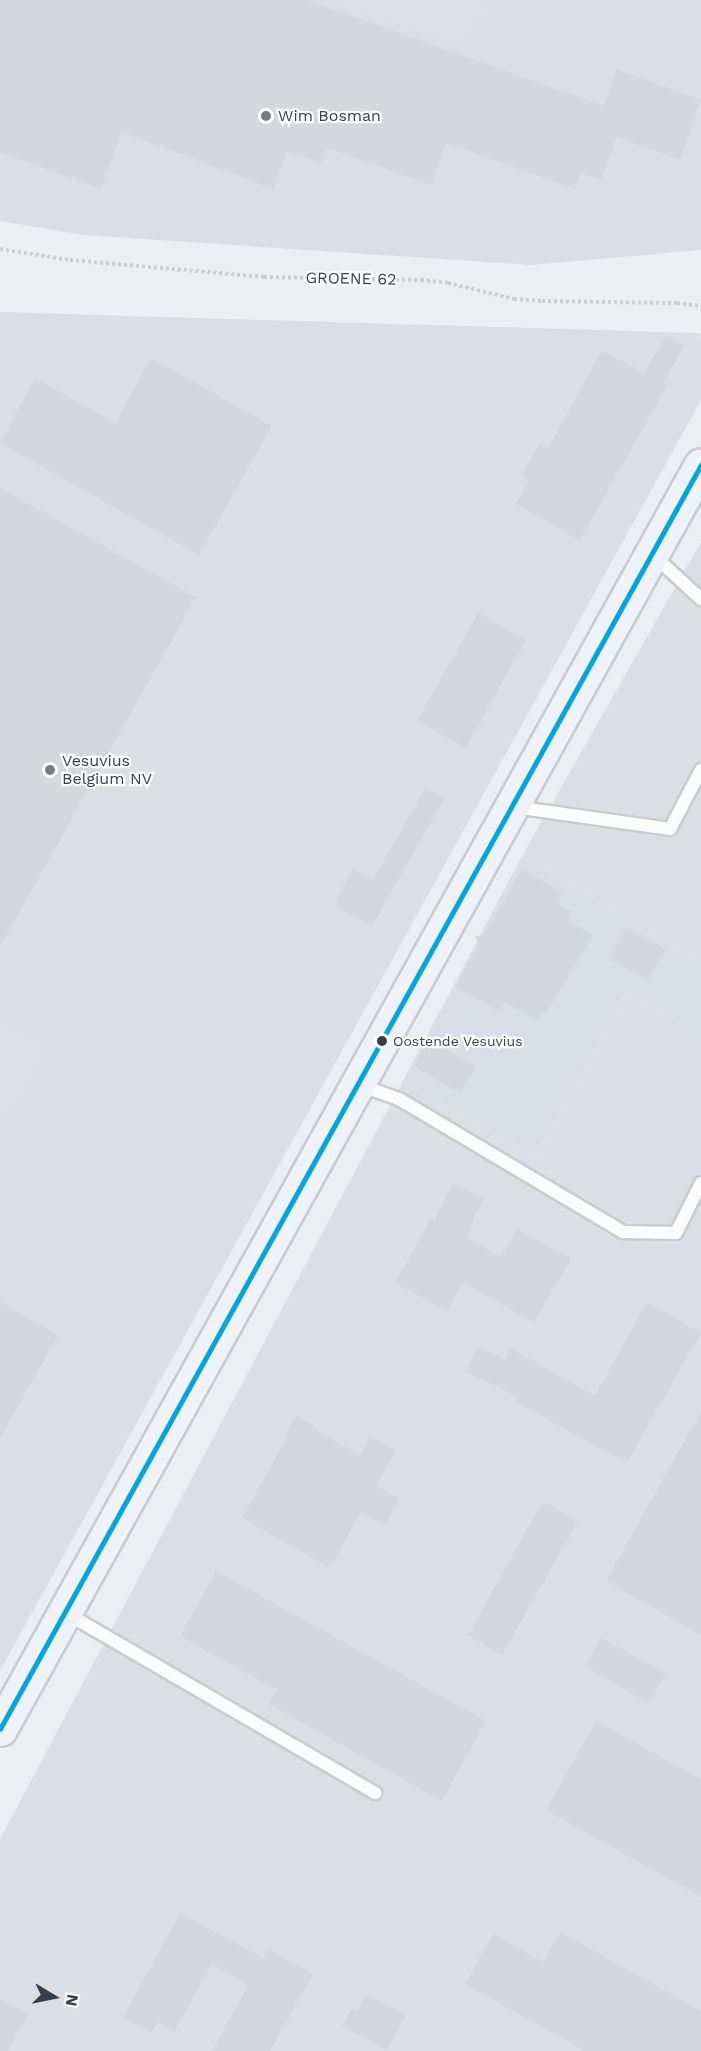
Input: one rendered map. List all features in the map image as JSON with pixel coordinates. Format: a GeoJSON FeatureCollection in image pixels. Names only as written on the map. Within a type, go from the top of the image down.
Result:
{"type":"FeatureCollection","features":[{"type":"Feature","properties":{"kind":"main road"},"geometry":{"type":"LineString","coordinates":[[0,1730],[700,470]]}},
{"type":"Feature","properties":{"kind":"lane"},"geometry":{"type":"LineString","coordinates":[[652,554],[701,599]]}},
{"type":"Feature","properties":{"kind":"lane"},"geometry":{"type":"LineString","coordinates":[[512,807],[670,829],[701,770]]}},
{"type":"Feature","properties":{"kind":"lane"},"geometry":{"type":"LineString","coordinates":[[358,1084],[399,1099],[623,1232],[676,1233],[701,1183]]}},
{"type":"Feature","properties":{"kind":"lane"},"geometry":{"type":"LineString","coordinates":[[65,1612],[375,1793]]}},
{"type":"Feature","properties":{"kind":"path","name":"GROENE 62"},"geometry":{"type":"LineString","coordinates":[[0,249],[70,260],[264,277],[422,280],[532,301],[677,303],[701,306]]}},
{"type":"Feature","properties":{"kind":"shaded area"},"geometry":{"type":"Polygon","coordinates":[[[0,0],[701,0],[701,250],[531,265],[83,235],[0,221],[0,0]]]}},
{"type":"Feature","properties":{"kind":"shaded area"},"geometry":{"type":"Polygon","coordinates":[[[331,0],[484,0],[486,1],[465,47],[331,0]]]}},
{"type":"Feature","properties":{"kind":"shaded area"},"geometry":{"type":"Polygon","coordinates":[[[0,312],[699,333],[701,400],[0,1671],[0,312]]]}},
{"type":"Feature","properties":{"kind":"shaded area"},"geometry":{"type":"Polygon","coordinates":[[[701,542],[701,966],[522,856],[701,542]]]}},
{"type":"Feature","properties":{"kind":"shaded area"},"geometry":{"type":"Polygon","coordinates":[[[522,856],[701,966],[701,1032],[627,991],[536,1155],[403,1081],[522,856]]]}},
{"type":"Feature","properties":{"kind":"shaded area"},"geometry":{"type":"Polygon","coordinates":[[[627,991],[701,1032],[701,2051],[0,2051],[0,1839],[403,1081],[536,1155],[627,991]]]}},
{"type":"Feature","properties":{"kind":"shaded area"},"geometry":{"type":"Polygon","coordinates":[[[0,1023],[47,1047],[14,1110],[0,1103],[0,1023]]]}},
{"type":"Feature","properties":{"kind":"building","name":"Wim Bosman"},"geometry":{"type":"Polygon","coordinates":[[[0,0],[307,0],[604,106],[617,69],[701,100],[680,160],[617,137],[601,180],[580,173],[575,189],[446,143],[431,185],[327,148],[322,163],[287,151],[273,189],[122,132],[101,189],[0,152],[0,0]]]}},
{"type":"Feature","properties":{"kind":"building"},"geometry":{"type":"Polygon","coordinates":[[[666,336],[684,346],[663,383],[667,386],[580,540],[516,504],[529,481],[521,476],[541,441],[549,446],[602,350],[644,373],[666,336]]]}},
{"type":"Feature","properties":{"kind":"building"},"geometry":{"type":"Polygon","coordinates":[[[151,358],[272,426],[199,555],[0,443],[35,378],[115,423],[151,358]]]}},
{"type":"Feature","properties":{"kind":"building","name":"Vesuvius Belgium NV"},"geometry":{"type":"Polygon","coordinates":[[[0,488],[196,597],[0,947],[0,488]]]}},
{"type":"Feature","properties":{"kind":"building"},"geometry":{"type":"Polygon","coordinates":[[[478,613],[526,640],[466,748],[417,721],[478,613]]]}},
{"type":"Feature","properties":{"kind":"building"},"geometry":{"type":"Polygon","coordinates":[[[425,788],[445,798],[372,926],[333,905],[353,869],[373,880],[425,788]]]}},
{"type":"Feature","properties":{"kind":"building"},"geometry":{"type":"Polygon","coordinates":[[[522,869],[563,893],[557,904],[572,912],[568,921],[593,935],[546,1014],[542,1012],[537,1021],[505,1002],[500,1012],[455,987],[479,945],[475,936],[484,935],[522,869]]]}},
{"type":"Feature","properties":{"kind":"building"},"geometry":{"type":"Polygon","coordinates":[[[626,927],[666,949],[648,980],[610,959],[626,927]]]}},
{"type":"Feature","properties":{"kind":"building"},"geometry":{"type":"Polygon","coordinates":[[[429,1039],[476,1066],[460,1093],[414,1067],[429,1039]]]}},
{"type":"Feature","properties":{"kind":"building"},"geometry":{"type":"Polygon","coordinates":[[[453,1183],[484,1198],[469,1227],[472,1228],[467,1238],[501,1257],[517,1229],[571,1259],[534,1323],[463,1282],[447,1311],[395,1283],[431,1218],[435,1220],[453,1183]]]}},
{"type":"Feature","properties":{"kind":"building"},"geometry":{"type":"Polygon","coordinates":[[[0,1302],[58,1335],[0,1438],[0,1302]]]}},
{"type":"Feature","properties":{"kind":"building"},"geometry":{"type":"Polygon","coordinates":[[[647,1302],[701,1333],[627,1463],[514,1401],[517,1396],[466,1372],[478,1346],[505,1359],[510,1348],[595,1396],[647,1302]]]}},
{"type":"Feature","properties":{"kind":"building"},"geometry":{"type":"Polygon","coordinates":[[[701,1411],[701,1635],[606,1581],[701,1411]]]}},
{"type":"Feature","properties":{"kind":"building"},"geometry":{"type":"Polygon","coordinates":[[[295,1415],[314,1426],[313,1429],[360,1455],[370,1436],[396,1451],[376,1486],[400,1499],[385,1525],[361,1512],[330,1568],[242,1518],[288,1435],[286,1434],[295,1415]]]}},
{"type":"Feature","properties":{"kind":"building"},"geometry":{"type":"Polygon","coordinates":[[[543,1501],[578,1521],[502,1655],[468,1635],[543,1501]]]}},
{"type":"Feature","properties":{"kind":"building"},"geometry":{"type":"Polygon","coordinates":[[[216,1571],[486,1721],[442,1801],[269,1704],[277,1690],[180,1636],[216,1571]]]}},
{"type":"Feature","properties":{"kind":"building"},"geometry":{"type":"Polygon","coordinates":[[[601,1638],[666,1673],[649,1704],[585,1666],[601,1638]]]}},
{"type":"Feature","properties":{"kind":"building"},"geometry":{"type":"Polygon","coordinates":[[[596,1721],[701,1779],[701,1897],[546,1810],[596,1721]]]}},
{"type":"Feature","properties":{"kind":"building"},"geometry":{"type":"Polygon","coordinates":[[[180,1913],[263,1958],[268,1949],[313,1974],[270,2051],[212,2051],[248,1985],[212,1964],[174,2032],[157,2022],[151,2033],[123,2017],[180,1913]]]}},
{"type":"Feature","properties":{"kind":"building"},"geometry":{"type":"Polygon","coordinates":[[[560,1932],[701,2011],[701,2051],[585,2051],[465,1984],[493,1934],[543,1962],[560,1932]]]}},
{"type":"Feature","properties":{"kind":"building"},"geometry":{"type":"Polygon","coordinates":[[[366,1994],[406,2015],[387,2050],[342,2026],[352,2009],[357,2012],[366,1994]]]}},
{"type":"Feature","properties":{"kind":"building"},"geometry":{"type":"Polygon","coordinates":[[[0,1999],[28,2014],[8,2051],[0,2051],[0,1999]]]}},
{"type":"Feature","properties":{"kind":"transit line"},"geometry":{"type":"LineString","coordinates":[[0,1729],[701,465]]}},
{"type":"Feature","properties":{"kind":"place","name":"Wim Bosman"},"geometry":{"type":"Point","coordinates":[266,116]}},
{"type":"Feature","properties":{"kind":"place","name":"Vesuvius Belgium NV"},"geometry":{"type":"Point","coordinates":[50,770]}},
{"type":"Feature","properties":{"kind":"place","name":"Oostende Vesuvius"},"geometry":{"type":"Point","coordinates":[382,1041]}}]}
